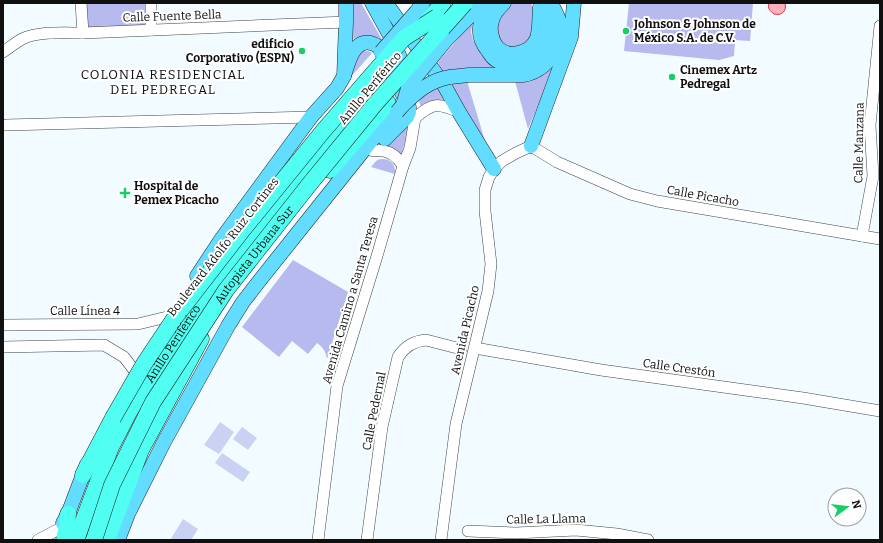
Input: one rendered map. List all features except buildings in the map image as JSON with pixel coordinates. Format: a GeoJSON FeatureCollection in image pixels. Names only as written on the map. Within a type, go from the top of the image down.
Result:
{"type":"FeatureCollection","features":[{"type":"Feature","properties":{"kind":"highway","name":"Autopista Urbana Sur"},"geometry":{"type":"LineString","coordinates":[[84,540],[99,498],[132,421],[214,292],[341,134],[429,12],[451,3]]}},
{"type":"Feature","properties":{"kind":"highway","name":"Autopista Urbana Sur"},"geometry":{"type":"LineString","coordinates":[[94,540],[112,485],[153,402],[226,290],[365,116],[465,3]]}},
{"type":"Feature","properties":{"kind":"highway","name":"Anillo Periférico"},"geometry":{"type":"LineString","coordinates":[[107,540],[141,450],[214,316],[244,273],[289,218],[396,107],[443,40],[472,3]]}},
{"type":"Feature","properties":{"kind":"highway","name":"Anillo Periférico"},"geometry":{"type":"LineString","coordinates":[[76,540],[111,447],[129,412],[216,278],[242,244],[370,88],[429,12]]}},
{"type":"Feature","properties":{"kind":"highway"},"geometry":{"type":"LineString","coordinates":[[83,475],[144,364],[176,316],[246,226],[324,130],[404,38],[429,12]]}},
{"type":"Feature","properties":{"kind":"main road"},"geometry":{"type":"LineString","coordinates":[[344,76],[346,3]]}},
{"type":"Feature","properties":{"kind":"main road"},"geometry":{"type":"LineString","coordinates":[[365,3],[372,15],[383,23]]}},
{"type":"Feature","properties":{"kind":"main road"},"geometry":{"type":"LineString","coordinates":[[372,3],[394,43],[407,76],[414,104],[415,118]]}},
{"type":"Feature","properties":{"kind":"main road"},"geometry":{"type":"LineString","coordinates":[[386,3],[441,80],[494,169]]}},
{"type":"Feature","properties":{"kind":"main road"},"geometry":{"type":"LineString","coordinates":[[443,40],[483,3]]}},
{"type":"Feature","properties":{"kind":"main road"},"geometry":{"type":"LineString","coordinates":[[490,3],[479,25],[480,36],[486,49],[495,60],[516,64],[526,62],[536,57],[542,52],[546,43],[549,30],[546,15],[541,3]]}},
{"type":"Feature","properties":{"kind":"main road"},"geometry":{"type":"LineString","coordinates":[[504,3],[492,21],[491,32],[493,41],[498,48],[506,53],[514,54],[521,53],[534,43],[537,37],[541,3]]}},
{"type":"Feature","properties":{"kind":"main road"},"geometry":{"type":"LineString","coordinates":[[118,540],[128,514],[164,442],[228,326],[243,302],[372,141],[396,107],[436,80],[470,75],[523,75],[530,74],[542,67],[551,58],[560,35],[559,22],[551,3]]}},
{"type":"Feature","properties":{"kind":"main road"},"geometry":{"type":"LineString","coordinates":[[560,3],[568,17],[571,37]]}},
{"type":"Feature","properties":{"kind":"main road"},"geometry":{"type":"LineString","coordinates":[[531,146],[571,37],[574,3]]}},
{"type":"Feature","properties":{"kind":"main road","name":"Boulevard Adolfo Ruiz Cortines"},"geometry":{"type":"LineString","coordinates":[[63,530],[90,453],[134,370],[167,317],[197,276],[365,71],[429,12]]}},
{"type":"Feature","properties":{"kind":"main road"},"geometry":{"type":"LineString","coordinates":[[197,276],[220,241],[311,117],[337,88],[344,76],[349,59],[354,49],[360,44],[368,43],[379,47],[409,107],[407,117],[373,151],[239,319],[211,358]]}},
{"type":"Feature","properties":{"kind":"street"},"geometry":{"type":"LineString","coordinates":[[81,3],[83,34]]}},
{"type":"Feature","properties":{"kind":"street"},"geometry":{"type":"LineString","coordinates":[[151,3],[151,30]]}},
{"type":"Feature","properties":{"kind":"street","name":"Calle Fuente Bella"},"geometry":{"type":"LineString","coordinates":[[3,52],[23,39],[38,35],[346,22]]}},
{"type":"Feature","properties":{"kind":"street","name":"Calle Manzana"},"geometry":{"type":"LineString","coordinates":[[862,236],[873,176],[876,140],[875,124],[880,26]]}},
{"type":"Feature","properties":{"kind":"street"},"geometry":{"type":"LineString","coordinates":[[415,118],[426,108],[434,106],[442,105],[459,112]]}},
{"type":"Feature","properties":{"kind":"street"},"geometry":{"type":"LineString","coordinates":[[6,125],[311,117]]}},
{"type":"Feature","properties":{"kind":"street","name":"Avenida Camino a Santa Teresa"},"geometry":{"type":"LineString","coordinates":[[318,540],[338,386],[403,166],[410,148],[415,118]]}},
{"type":"Feature","properties":{"kind":"street","name":"Avenida Picacho"},"geometry":{"type":"LineString","coordinates":[[442,540],[456,424],[488,291],[491,264],[485,211],[485,190],[489,177],[502,161],[531,146]]}},
{"type":"Feature","properties":{"kind":"street","name":"Calle Picacho"},"geometry":{"type":"LineString","coordinates":[[531,146],[557,162],[630,194],[657,201],[880,239]]}},
{"type":"Feature","properties":{"kind":"street"},"geometry":{"type":"LineString","coordinates":[[373,151],[383,151],[392,154],[403,166]]}},
{"type":"Feature","properties":{"kind":"street","name":"Calle Línea 4"},"geometry":{"type":"LineString","coordinates":[[3,325],[138,324],[167,317]]}},
{"type":"Feature","properties":{"kind":"street","name":"Calle Pedernal"},"geometry":{"type":"LineString","coordinates":[[368,540],[382,427],[398,356],[409,345],[426,340],[461,349]]}},
{"type":"Feature","properties":{"kind":"street"},"geometry":{"type":"LineString","coordinates":[[3,347],[104,345],[124,357],[134,370]]}},
{"type":"Feature","properties":{"kind":"street","name":"Calle Crestón"},"geometry":{"type":"LineString","coordinates":[[475,348],[601,370],[804,398],[880,411]]}},
{"type":"Feature","properties":{"kind":"street"},"geometry":{"type":"LineString","coordinates":[[38,540],[63,530]]}},
{"type":"Feature","properties":{"kind":"street","name":"Calle La Llama"},"geometry":{"type":"LineString","coordinates":[[468,531],[516,533],[576,530],[617,534],[648,540]]}},
{"type":"Feature","properties":{"kind":"shaded area"},"geometry":{"type":"Polygon","coordinates":[[[84,3],[147,3],[148,27],[86,31],[84,3]]]}},
{"type":"Feature","properties":{"kind":"shaded area"},"geometry":{"type":"Polygon","coordinates":[[[353,3],[361,3],[384,43],[369,36],[362,36],[353,39],[353,3]]]}},
{"type":"Feature","properties":{"kind":"shaded area"},"geometry":{"type":"Polygon","coordinates":[[[511,3],[531,3],[535,14],[534,37],[520,50],[500,45],[495,27],[501,15],[511,3]]]}},
{"type":"Feature","properties":{"kind":"shaded area"},"geometry":{"type":"Polygon","coordinates":[[[629,3],[753,3],[750,41],[735,40],[734,56],[719,60],[624,51],[629,3]]]}},
{"type":"Feature","properties":{"kind":"shaded area"},"geometry":{"type":"Polygon","coordinates":[[[769,3],[785,3],[785,11],[782,14],[774,14],[769,9],[769,3]]]}},
{"type":"Feature","properties":{"kind":"shaded area"},"geometry":{"type":"Polygon","coordinates":[[[473,21],[471,32],[473,40],[483,57],[491,64],[505,69],[443,72],[438,62],[473,21]]]}},
{"type":"Feature","properties":{"kind":"shaded area"},"geometry":{"type":"Polygon","coordinates":[[[363,51],[372,53],[350,78],[355,58],[363,51]]]}},
{"type":"Feature","properties":{"kind":"shaded area"},"geometry":{"type":"Polygon","coordinates":[[[558,59],[528,129],[515,81],[558,59]]]}},
{"type":"Feature","properties":{"kind":"shaded area"},"geometry":{"type":"Polygon","coordinates":[[[467,81],[488,151],[449,83],[467,81]]]}},
{"type":"Feature","properties":{"kind":"shaded area"},"geometry":{"type":"Polygon","coordinates":[[[439,86],[448,100],[434,101],[421,108],[418,97],[439,86]]]}},
{"type":"Feature","properties":{"kind":"shaded area"},"geometry":{"type":"Polygon","coordinates":[[[406,127],[409,129],[401,155],[395,150],[384,146],[406,127]]]}},
{"type":"Feature","properties":{"kind":"shaded area"},"geometry":{"type":"Polygon","coordinates":[[[380,159],[392,162],[395,174],[371,167],[380,159]]]}},
{"type":"Feature","properties":{"kind":"shaded area"},"geometry":{"type":"Polygon","coordinates":[[[293,260],[348,292],[327,359],[324,350],[317,343],[308,354],[292,341],[279,357],[242,327],[293,260]]]}},
{"type":"Feature","properties":{"kind":"shaded area"},"geometry":{"type":"Polygon","coordinates":[[[220,422],[234,432],[219,454],[204,445],[220,422]]]}},
{"type":"Feature","properties":{"kind":"shaded area"},"geometry":{"type":"Polygon","coordinates":[[[242,427],[257,438],[248,450],[233,439],[242,427]]]}},
{"type":"Feature","properties":{"kind":"shaded area"},"geometry":{"type":"Polygon","coordinates":[[[222,453],[250,472],[243,482],[215,463],[222,453]]]}},
{"type":"Feature","properties":{"kind":"shaded area"},"geometry":{"type":"Polygon","coordinates":[[[183,519],[198,529],[191,540],[170,540],[183,519]]]}},
{"type":"Feature","properties":{"kind":"place","name":"Johnson & Johnson de México S.A. de C.V."},"geometry":{"type":"Point","coordinates":[626,31]}},
{"type":"Feature","properties":{"kind":"place","name":"edificio Corporativo (ESPN)"},"geometry":{"type":"Point","coordinates":[302,51]}},
{"type":"Feature","properties":{"kind":"place","name":"Cinemex Artz Pedregal"},"geometry":{"type":"Point","coordinates":[672,77]}},
{"type":"Feature","properties":{"kind":"place","name":"Hospital de Pemex Picacho"},"geometry":{"type":"Point","coordinates":[125,193]}},
{"type":"Feature","properties":{"kind":"district","name":"COLONIA RESIDENCIAL DEL PEDREGAL"},"geometry":{"type":"Point","coordinates":[163,82]}}]}
